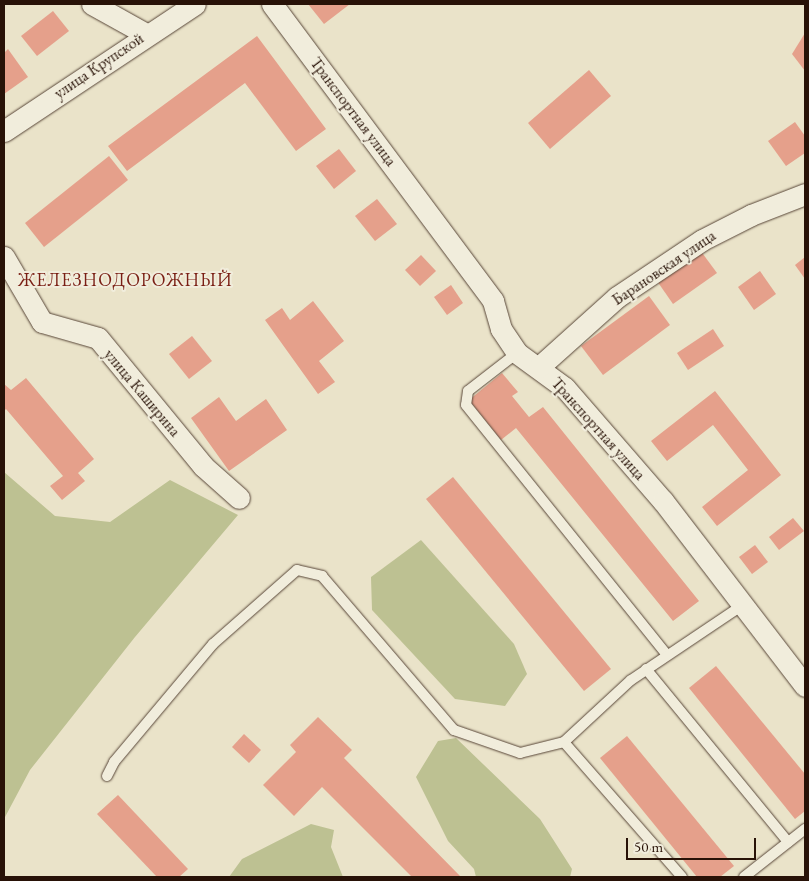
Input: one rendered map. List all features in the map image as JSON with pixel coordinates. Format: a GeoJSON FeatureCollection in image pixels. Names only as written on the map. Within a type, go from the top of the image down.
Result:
{"type":"FeatureCollection","features":[{"type":"Feature","properties":{"kind":"street"},"geometry":{"type":"LineString","coordinates":[[92,4],[146,34]]}},
{"type":"Feature","properties":{"kind":"street","name":"улица Крупской"},"geometry":{"type":"LineString","coordinates":[[4,131],[146,34],[195,4]]}},
{"type":"Feature","properties":{"kind":"street","name":"Транспортная улица"},"geometry":{"type":"LineString","coordinates":[[272,4],[493,301],[502,329],[516,353],[539,367],[565,388],[663,501],[741,606],[805,686]]}},
{"type":"Feature","properties":{"kind":"street","name":"Барановская улица"},"geometry":{"type":"LineString","coordinates":[[539,367],[617,297],[702,240],[751,215],[805,194]]}},
{"type":"Feature","properties":{"kind":"street","name":"улица Каширина"},"geometry":{"type":"LineString","coordinates":[[4,257],[42,322],[98,338],[203,466],[239,498]]}},
{"type":"Feature","properties":{"kind":"lane"},"geometry":{"type":"LineString","coordinates":[[516,353],[468,392],[466,405],[667,655]]}},
{"type":"Feature","properties":{"kind":"lane"},"geometry":{"type":"LineString","coordinates":[[107,776],[114,762],[213,644],[297,570],[322,576],[454,730],[520,753],[564,742],[646,670],[741,606]]}},
{"type":"Feature","properties":{"kind":"lane"},"geometry":{"type":"LineString","coordinates":[[646,670],[788,842]]}},
{"type":"Feature","properties":{"kind":"lane"},"geometry":{"type":"LineString","coordinates":[[564,742],[682,877]]}},
{"type":"Feature","properties":{"kind":"lane"},"geometry":{"type":"LineString","coordinates":[[744,877],[805,829]]}},
{"type":"Feature","properties":{"kind":"green space"},"geometry":{"type":"Polygon","coordinates":[[[4,472],[55,516],[110,522],[170,480],[238,515],[135,637],[30,770],[4,819],[4,472]]]}},
{"type":"Feature","properties":{"kind":"green space"},"geometry":{"type":"Polygon","coordinates":[[[421,540],[514,644],[527,674],[505,706],[455,699],[372,610],[371,577],[421,540]]]}},
{"type":"Feature","properties":{"kind":"green space"},"geometry":{"type":"Polygon","coordinates":[[[456,738],[540,819],[572,869],[570,877],[476,877],[474,869],[448,841],[416,777],[438,741],[456,738]]]}},
{"type":"Feature","properties":{"kind":"green space"},"geometry":{"type":"Polygon","coordinates":[[[311,824],[334,830],[331,847],[343,877],[229,877],[242,859],[311,824]]]}},
{"type":"Feature","properties":{"kind":"building"},"geometry":{"type":"Polygon","coordinates":[[[308,4],[350,4],[324,24],[308,4]]]}},
{"type":"Feature","properties":{"kind":"building"},"geometry":{"type":"Polygon","coordinates":[[[53,11],[69,31],[37,56],[21,36],[53,11]]]}},
{"type":"Feature","properties":{"kind":"building"},"geometry":{"type":"Polygon","coordinates":[[[805,33],[805,71],[792,54],[805,33]]]}},
{"type":"Feature","properties":{"kind":"building"},"geometry":{"type":"Polygon","coordinates":[[[257,36],[326,129],[296,151],[245,83],[127,171],[108,146],[257,36]]]}},
{"type":"Feature","properties":{"kind":"building"},"geometry":{"type":"Polygon","coordinates":[[[8,49],[28,77],[4,94],[4,53],[8,49]]]}},
{"type":"Feature","properties":{"kind":"building"},"geometry":{"type":"Polygon","coordinates":[[[589,70],[611,96],[550,149],[528,123],[589,70]]]}},
{"type":"Feature","properties":{"kind":"building"},"geometry":{"type":"Polygon","coordinates":[[[795,122],[805,136],[805,153],[786,166],[768,141],[795,122]]]}},
{"type":"Feature","properties":{"kind":"building"},"geometry":{"type":"Polygon","coordinates":[[[339,149],[356,171],[334,189],[316,166],[339,149]]]}},
{"type":"Feature","properties":{"kind":"building"},"geometry":{"type":"Polygon","coordinates":[[[109,156],[128,180],[44,247],[25,223],[109,156]]]}},
{"type":"Feature","properties":{"kind":"building"},"geometry":{"type":"Polygon","coordinates":[[[377,199],[397,224],[375,241],[355,216],[377,199]]]}},
{"type":"Feature","properties":{"kind":"building"},"geometry":{"type":"Polygon","coordinates":[[[700,250],[717,273],[673,304],[657,281],[700,250]]]}},
{"type":"Feature","properties":{"kind":"building"},"geometry":{"type":"Polygon","coordinates":[[[421,255],[436,271],[420,286],[405,270],[421,255]]]}},
{"type":"Feature","properties":{"kind":"building"},"geometry":{"type":"Polygon","coordinates":[[[805,257],[805,279],[795,265],[805,257]]]}},
{"type":"Feature","properties":{"kind":"building"},"geometry":{"type":"Polygon","coordinates":[[[760,271],[776,294],[754,310],[738,287],[760,271]]]}},
{"type":"Feature","properties":{"kind":"building"},"geometry":{"type":"Polygon","coordinates":[[[451,285],[463,303],[447,315],[434,297],[451,285]]]}},
{"type":"Feature","properties":{"kind":"building"},"geometry":{"type":"Polygon","coordinates":[[[649,296],[670,325],[603,375],[581,346],[649,296]]]}},
{"type":"Feature","properties":{"kind":"building"},"geometry":{"type":"Polygon","coordinates":[[[313,301],[344,341],[319,361],[335,382],[318,394],[265,320],[282,308],[290,320],[313,301]]]}},
{"type":"Feature","properties":{"kind":"building"},"geometry":{"type":"Polygon","coordinates":[[[713,329],[724,346],[688,370],[677,353],[713,329]]]}},
{"type":"Feature","properties":{"kind":"building"},"geometry":{"type":"Polygon","coordinates":[[[192,336],[212,361],[189,379],[169,354],[192,336]]]}},
{"type":"Feature","properties":{"kind":"building"},"geometry":{"type":"Polygon","coordinates":[[[502,373],[518,392],[512,396],[529,417],[543,407],[699,601],[673,621],[516,428],[501,440],[469,400],[502,373]]]}},
{"type":"Feature","properties":{"kind":"building"},"geometry":{"type":"Polygon","coordinates":[[[26,378],[94,459],[78,473],[85,481],[62,500],[50,486],[63,476],[6,409],[4,411],[4,384],[11,390],[26,378]]]}},
{"type":"Feature","properties":{"kind":"building"},"geometry":{"type":"Polygon","coordinates":[[[715,391],[781,475],[717,526],[702,507],[748,470],[713,425],[667,461],[651,441],[715,391]]]}},
{"type":"Feature","properties":{"kind":"building"},"geometry":{"type":"Polygon","coordinates":[[[219,397],[236,421],[266,399],[287,430],[229,471],[191,418],[219,397]]]}},
{"type":"Feature","properties":{"kind":"building"},"geometry":{"type":"Polygon","coordinates":[[[453,477],[611,669],[584,691],[426,499],[453,477]]]}},
{"type":"Feature","properties":{"kind":"building"},"geometry":{"type":"Polygon","coordinates":[[[793,518],[804,531],[779,550],[769,537],[793,518]]]}},
{"type":"Feature","properties":{"kind":"building"},"geometry":{"type":"Polygon","coordinates":[[[755,545],[768,562],[752,574],[739,557],[755,545]]]}},
{"type":"Feature","properties":{"kind":"building"},"geometry":{"type":"Polygon","coordinates":[[[716,666],[805,774],[805,811],[795,819],[689,688],[716,666]]]}},
{"type":"Feature","properties":{"kind":"building"},"geometry":{"type":"Polygon","coordinates":[[[318,717],[352,750],[344,758],[461,877],[412,877],[322,787],[294,816],[263,785],[296,752],[290,745],[318,717]]]}},
{"type":"Feature","properties":{"kind":"building"},"geometry":{"type":"Polygon","coordinates":[[[244,734],[261,750],[249,763],[232,747],[244,734]]]}},
{"type":"Feature","properties":{"kind":"building"},"geometry":{"type":"Polygon","coordinates":[[[627,736],[734,866],[720,877],[697,877],[600,758],[627,736]]]}},
{"type":"Feature","properties":{"kind":"building"},"geometry":{"type":"Polygon","coordinates":[[[118,795],[188,869],[179,877],[157,877],[97,814],[118,795]]]}},
{"type":"Feature","properties":{"kind":"district","name":"ЖЕЛЕЗНОДОРОЖНЫЙ"},"geometry":{"type":"Point","coordinates":[125,280]}}]}
